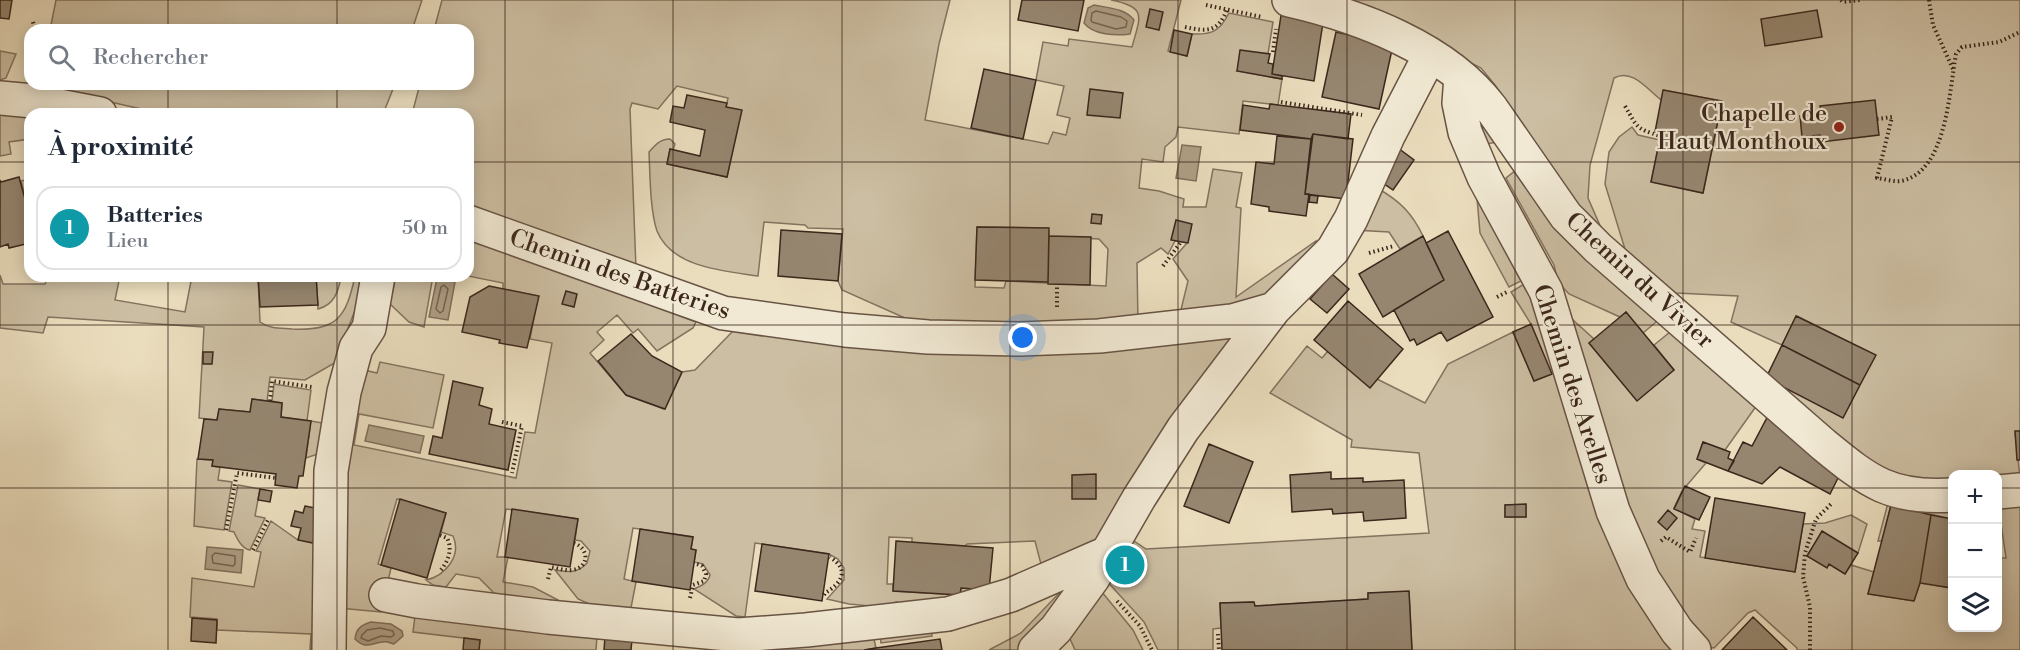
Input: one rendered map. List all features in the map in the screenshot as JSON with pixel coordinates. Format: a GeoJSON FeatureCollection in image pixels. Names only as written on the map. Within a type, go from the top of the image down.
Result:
{"type":"FeatureCollection","features":[{"type":"Feature","properties":{"kind":"street","name":"Chemin du Vivier"},"geometry":{"type":"LineString","coordinates":[[1278,9],[1318,7],[1386,30],[1430,55],[1461,77],[1479,91],[1566,216],[1598,248],[1824,445],[1856,471],[1884,488],[1910,495],[1948,495]]}},
{"type":"Feature","properties":{"kind":"street"},"geometry":{"type":"LineString","coordinates":[[1035,650],[1056,629],[1100,565],[1183,429],[1274,309],[1333,250],[1351,219],[1395,123],[1430,55]]}},
{"type":"Feature","properties":{"kind":"street","name":"Chemin des Arelles"},"geometry":{"type":"LineString","coordinates":[[1461,77],[1459,103],[1465,132],[1484,177],[1546,291],[1613,511],[1635,561],[1660,607],[1694,650]]}},
{"type":"Feature","properties":{"kind":"street"},"geometry":{"type":"LineString","coordinates":[[0,98],[33,100],[71,108]]}},
{"type":"Feature","properties":{"kind":"street","name":"Chemin des Batteries"},"geometry":{"type":"LineString","coordinates":[[474,224],[723,313],[855,331],[928,337],[1020,339],[1099,336],[1232,321],[1274,309]]}},
{"type":"Feature","properties":{"kind":"street"},"geometry":{"type":"LineString","coordinates":[[329,650],[331,471],[344,392],[356,348],[369,328],[377,282]]}},
{"type":"Feature","properties":{"kind":"street"},"geometry":{"type":"LineString","coordinates":[[2002,492],[2020,490]]}},
{"type":"Feature","properties":{"kind":"street"},"geometry":{"type":"LineString","coordinates":[[401,598],[548,617],[738,635],[948,614],[1100,565]]}},
{"type":"Feature","properties":{"kind":"path"},"geometry":{"type":"LineString","coordinates":[[1841,0],[1843,2],[1860,0]]}},
{"type":"Feature","properties":{"kind":"path"},"geometry":{"type":"LineString","coordinates":[[1929,0],[1933,25],[1953,69]]}},
{"type":"Feature","properties":{"kind":"path"},"geometry":{"type":"LineString","coordinates":[[1206,5],[1227,9],[1278,9]]}},
{"type":"Feature","properties":{"kind":"path"},"geometry":{"type":"LineString","coordinates":[[1185,27],[1208,30],[1218,25],[1227,9]]}},
{"type":"Feature","properties":{"kind":"path"},"geometry":{"type":"LineString","coordinates":[[1877,119],[1892,117],[1877,178],[1903,181],[1920,170],[1937,148],[1944,125],[1956,54],[1962,47],[1999,42],[2020,32]]}},
{"type":"Feature","properties":{"kind":"path"},"geometry":{"type":"LineString","coordinates":[[1281,102],[1351,112],[1395,123]]}},
{"type":"Feature","properties":{"kind":"path"},"geometry":{"type":"LineString","coordinates":[[1625,106],[1638,128],[1660,136]]}},
{"type":"Feature","properties":{"kind":"path"},"geometry":{"type":"LineString","coordinates":[[1163,266],[1181,242]]}},
{"type":"Feature","properties":{"kind":"path"},"geometry":{"type":"LineString","coordinates":[[270,401],[272,381],[312,387]]}},
{"type":"Feature","properties":{"kind":"path"},"geometry":{"type":"LineString","coordinates":[[502,422],[522,426],[512,473]]}},
{"type":"Feature","properties":{"kind":"path"},"geometry":{"type":"LineString","coordinates":[[226,530],[237,473],[276,478]]}},
{"type":"Feature","properties":{"kind":"path"},"geometry":{"type":"LineString","coordinates":[[1809,650],[1810,607],[1803,577],[1805,553],[1816,519],[1832,503]]}},
{"type":"Feature","properties":{"kind":"path"},"geometry":{"type":"LineString","coordinates":[[253,550],[269,518]]}},
{"type":"Feature","properties":{"kind":"path"},"geometry":{"type":"LineString","coordinates":[[401,598],[423,578],[430,577],[442,568],[449,556],[449,541],[440,535]]}},
{"type":"Feature","properties":{"kind":"path"},"geometry":{"type":"LineString","coordinates":[[1635,561],[1666,537],[1690,552],[1696,538]]}},
{"type":"Feature","properties":{"kind":"path"},"geometry":{"type":"LineString","coordinates":[[548,579],[551,567],[570,570],[584,564],[586,555],[584,550],[574,543]]}},
{"type":"Feature","properties":{"kind":"path"},"geometry":{"type":"LineString","coordinates":[[824,597],[825,593],[841,580],[842,574],[842,569],[830,557]]}},
{"type":"Feature","properties":{"kind":"path"},"geometry":{"type":"LineString","coordinates":[[688,607],[693,585],[706,578],[704,569],[694,563]]}},
{"type":"Feature","properties":{"kind":"path"},"geometry":{"type":"LineString","coordinates":[[1100,565],[1101,583],[1140,626],[1152,650]]}},
{"type":"Feature","properties":{"kind":"path"},"geometry":{"type":"LineString","coordinates":[[1218,634],[1219,650]]}},
{"type":"Feature","properties":{"kind":"shaded area"},"geometry":{"type":"Polygon","coordinates":[[[56,0],[422,0],[414,24],[51,24],[56,0]]]}},
{"type":"Feature","properties":{"kind":"shaded area"},"geometry":{"type":"Polygon","coordinates":[[[442,0],[950,0],[925,120],[1048,144],[1053,132],[1066,135],[1070,118],[1057,115],[1064,86],[1036,80],[1043,42],[1068,46],[1069,39],[1132,47],[1139,21],[1136,10],[1131,6],[1111,0],[1181,0],[1168,51],[1187,56],[1192,34],[1215,31],[1229,13],[1273,22],[1268,54],[1237,71],[1282,79],[1278,105],[1243,101],[1239,134],[1178,127],[1176,137],[1165,147],[1163,162],[1142,159],[1139,188],[1159,191],[1184,199],[1183,207],[1206,207],[1213,169],[1242,173],[1236,207],[1241,208],[1236,297],[1316,241],[1316,252],[1266,295],[1178,322],[1188,281],[1173,259],[1187,243],[1175,241],[1168,254],[1161,248],[1137,263],[1138,324],[925,327],[842,290],[838,281],[843,229],[808,228],[805,225],[764,222],[758,276],[701,266],[674,253],[664,243],[657,231],[653,213],[649,152],[661,141],[670,139],[675,144],[673,150],[670,150],[667,164],[727,177],[741,110],[726,107],[728,98],[677,86],[658,109],[632,103],[630,109],[636,269],[474,206],[474,108],[414,108],[418,90],[474,90],[474,24],[436,24],[442,0]],[[977,227],[975,287],[1004,288],[1006,281],[1106,286],[1108,249],[1099,239],[1049,236],[1048,228],[977,227]]]}},
{"type":"Feature","properties":{"kind":"shaded area"},"geometry":{"type":"Polygon","coordinates":[[[1325,0],[2020,0],[2020,431],[2015,432],[2020,477],[2002,482],[2002,470],[1948,470],[1948,485],[1889,478],[1766,378],[1843,417],[1875,355],[1797,316],[1782,345],[1731,322],[1738,296],[1676,293],[1666,290],[1628,259],[1605,184],[1609,152],[1619,137],[1632,127],[1638,135],[1660,140],[1651,182],[1703,193],[1722,101],[1664,90],[1661,100],[1633,78],[1621,76],[1614,78],[1590,165],[1588,198],[1602,230],[1578,210],[1495,85],[1481,68],[1394,23],[1325,0]]]}},
{"type":"Feature","properties":{"kind":"shaded area"},"geometry":{"type":"Polygon","coordinates":[[[0,51],[16,54],[6,78],[0,80],[0,51]]]}},
{"type":"Feature","properties":{"kind":"shaded area"},"geometry":{"type":"Polygon","coordinates":[[[58,90],[393,90],[385,108],[137,108],[58,90]]]}},
{"type":"Feature","properties":{"kind":"shaded area"},"geometry":{"type":"Polygon","coordinates":[[[0,108],[24,113],[24,140],[9,142],[11,154],[0,156],[0,108]]]}},
{"type":"Feature","properties":{"kind":"shaded area"},"geometry":{"type":"Polygon","coordinates":[[[1478,121],[1484,121],[1662,317],[1643,333],[1626,312],[1620,317],[1569,294],[1558,282],[1554,265],[1506,178],[1516,170],[1499,142],[1485,144],[1478,121]]]}},
{"type":"Feature","properties":{"kind":"shaded area"},"geometry":{"type":"Polygon","coordinates":[[[1377,188],[1404,208],[1423,236],[1400,249],[1389,232],[1354,230],[1377,188]]]}},
{"type":"Feature","properties":{"kind":"shaded area"},"geometry":{"type":"Polygon","coordinates":[[[1480,194],[1527,278],[1509,287],[1480,233],[1477,198],[1480,194]]]}},
{"type":"Feature","properties":{"kind":"shaded area"},"geometry":{"type":"Polygon","coordinates":[[[474,241],[565,272],[696,322],[693,328],[657,351],[638,329],[633,333],[617,315],[597,332],[604,340],[590,353],[626,395],[664,409],[682,372],[695,370],[745,322],[1241,330],[1108,536],[1042,568],[1035,541],[967,544],[965,546],[912,543],[912,538],[889,537],[887,584],[893,584],[893,591],[960,595],[961,588],[989,590],[898,606],[897,602],[892,603],[892,608],[849,604],[827,599],[844,580],[844,568],[838,559],[829,554],[755,543],[745,617],[736,616],[694,589],[706,582],[710,575],[703,564],[694,562],[696,550],[691,549],[693,537],[633,528],[624,579],[636,582],[630,613],[596,607],[578,599],[555,570],[576,571],[587,563],[590,551],[581,541],[575,540],[578,519],[506,509],[497,557],[508,557],[503,582],[533,587],[558,600],[557,607],[500,599],[479,578],[456,574],[446,587],[433,585],[426,580],[445,570],[453,558],[455,543],[453,536],[441,532],[446,513],[397,499],[378,564],[391,568],[381,612],[339,608],[339,509],[360,369],[377,373],[380,362],[444,375],[433,428],[359,414],[354,445],[516,478],[525,432],[535,433],[552,343],[530,339],[538,296],[503,289],[503,283],[474,277],[474,241]]]}},
{"type":"Feature","properties":{"kind":"shaded area"},"geometry":{"type":"Polygon","coordinates":[[[0,275],[3,284],[119,282],[115,300],[185,312],[191,282],[258,282],[260,322],[271,327],[292,329],[320,327],[337,319],[348,302],[354,282],[363,282],[359,300],[340,349],[338,361],[305,380],[270,377],[267,401],[252,399],[250,412],[219,409],[217,420],[199,418],[204,327],[48,317],[43,333],[0,328],[0,275]]]}},
{"type":"Feature","properties":{"kind":"shaded area"},"geometry":{"type":"Polygon","coordinates":[[[1529,281],[1673,650],[1412,650],[1409,592],[1368,593],[1368,599],[1255,606],[1253,602],[1220,603],[1221,628],[1213,629],[1213,650],[1158,650],[1144,622],[1104,578],[1128,537],[1146,549],[1429,533],[1419,453],[1351,447],[1352,440],[1270,393],[1307,346],[1322,358],[1328,351],[1425,403],[1448,364],[1513,332],[1534,381],[1551,374],[1531,324],[1511,292],[1529,281]],[[1505,505],[1505,517],[1526,517],[1526,505],[1505,505]]]}},
{"type":"Feature","properties":{"kind":"shaded area"},"geometry":{"type":"Polygon","coordinates":[[[316,282],[340,282],[332,301],[318,309],[316,282]]]}},
{"type":"Feature","properties":{"kind":"shaded area"},"geometry":{"type":"Polygon","coordinates":[[[395,282],[432,282],[424,327],[409,322],[390,304],[395,282]]]}},
{"type":"Feature","properties":{"kind":"shaded area"},"geometry":{"type":"Polygon","coordinates":[[[1562,310],[1594,339],[1589,343],[1637,400],[1674,370],[1654,345],[1675,328],[1757,405],[1725,450],[1703,442],[1697,459],[1706,463],[1682,491],[1674,508],[1695,519],[1692,529],[1705,531],[1700,557],[1795,572],[1803,524],[1825,523],[1851,515],[1867,524],[1858,553],[1822,532],[1807,556],[1827,567],[1829,564],[1845,574],[1851,565],[1874,572],[1868,594],[1914,601],[1920,583],[1948,587],[1948,632],[2002,632],[2002,558],[2006,558],[2002,531],[2002,504],[2020,503],[2020,650],[1797,650],[1755,610],[1748,613],[1714,648],[1702,646],[1636,544],[1562,310]]]}},
{"type":"Feature","properties":{"kind":"shaded area"},"geometry":{"type":"Polygon","coordinates":[[[274,384],[311,390],[307,421],[281,417],[282,403],[272,401],[274,384]]]}},
{"type":"Feature","properties":{"kind":"shaded area"},"geometry":{"type":"Polygon","coordinates":[[[311,421],[328,424],[324,452],[306,458],[311,421]]]}},
{"type":"Feature","properties":{"kind":"shaded area"},"geometry":{"type":"Polygon","coordinates":[[[197,459],[213,460],[212,466],[220,467],[218,480],[232,482],[224,530],[194,526],[197,459]]]}},
{"type":"Feature","properties":{"kind":"shaded area"},"geometry":{"type":"Polygon","coordinates":[[[238,485],[260,489],[255,516],[265,518],[250,550],[242,546],[234,532],[229,531],[238,485]]]}},
{"type":"Feature","properties":{"kind":"shaded area"},"geometry":{"type":"Polygon","coordinates":[[[1889,499],[1948,506],[1948,518],[1891,505],[1882,541],[1878,541],[1889,499]]]}},
{"type":"Feature","properties":{"kind":"shaded area"},"geometry":{"type":"Polygon","coordinates":[[[320,509],[321,650],[310,650],[311,634],[217,630],[217,619],[190,617],[192,578],[254,587],[261,552],[256,551],[271,521],[298,540],[320,509]]]}},
{"type":"Feature","properties":{"kind":"shaded area"},"geometry":{"type":"Polygon","coordinates":[[[1097,586],[1133,630],[1143,650],[1075,650],[1067,632],[1097,586]]]}},
{"type":"Feature","properties":{"kind":"shaded area"},"geometry":{"type":"Polygon","coordinates":[[[1065,587],[1069,590],[1023,650],[989,650],[1021,633],[1065,587]]]}},
{"type":"Feature","properties":{"kind":"shaded area"},"geometry":{"type":"Polygon","coordinates":[[[415,616],[597,636],[596,650],[479,650],[480,640],[413,632],[415,616]]]}},
{"type":"Feature","properties":{"kind":"shaded area"},"geometry":{"type":"Polygon","coordinates":[[[931,627],[932,636],[881,643],[880,634],[931,627]]]}},
{"type":"Feature","properties":{"kind":"shaded area"},"geometry":{"type":"Polygon","coordinates":[[[873,635],[876,648],[864,650],[712,650],[712,645],[873,635]]]}},
{"type":"Feature","properties":{"kind":"water"},"geometry":{"type":"Polygon","coordinates":[[[1094,5],[1116,9],[1130,16],[1134,20],[1130,34],[1105,34],[1088,27],[1084,23],[1088,8],[1094,5]]]}},
{"type":"Feature","properties":{"kind":"water"},"geometry":{"type":"Polygon","coordinates":[[[1182,145],[1201,147],[1196,181],[1176,178],[1182,145]]]}},
{"type":"Feature","properties":{"kind":"water"},"geometry":{"type":"Polygon","coordinates":[[[436,282],[455,282],[448,320],[429,317],[436,282]]]}},
{"type":"Feature","properties":{"kind":"water"},"geometry":{"type":"Polygon","coordinates":[[[369,425],[424,436],[420,453],[365,441],[369,425]]]}},
{"type":"Feature","properties":{"kind":"water"},"geometry":{"type":"Polygon","coordinates":[[[207,547],[243,550],[241,573],[205,569],[207,547]]]}},
{"type":"Feature","properties":{"kind":"water"},"geometry":{"type":"Polygon","coordinates":[[[371,622],[391,624],[402,631],[403,636],[394,644],[384,642],[362,644],[355,639],[358,630],[371,622]]]}},
{"type":"Feature","properties":{"kind":"building"},"geometry":{"type":"Polygon","coordinates":[[[0,0],[12,0],[9,19],[0,18],[0,0]]]}},
{"type":"Feature","properties":{"kind":"building"},"geometry":{"type":"Polygon","coordinates":[[[1022,0],[1084,0],[1078,31],[1018,20],[1022,0]]]}},
{"type":"Feature","properties":{"kind":"building"},"geometry":{"type":"Polygon","coordinates":[[[1150,9],[1163,12],[1159,30],[1146,27],[1150,9]]]}},
{"type":"Feature","properties":{"kind":"building"},"geometry":{"type":"Polygon","coordinates":[[[1282,9],[1324,16],[1314,81],[1272,74],[1282,9]]]}},
{"type":"Feature","properties":{"kind":"building"},"geometry":{"type":"Polygon","coordinates":[[[1817,10],[1822,37],[1765,46],[1761,19],[1817,10]]]}},
{"type":"Feature","properties":{"kind":"building"},"geometry":{"type":"Polygon","coordinates":[[[1174,30],[1192,34],[1187,56],[1170,52],[1174,30]]]}},
{"type":"Feature","properties":{"kind":"building"},"geometry":{"type":"Polygon","coordinates":[[[1336,32],[1393,45],[1379,109],[1322,97],[1336,32]]]}},
{"type":"Feature","properties":{"kind":"building"},"geometry":{"type":"Polygon","coordinates":[[[1240,50],[1270,54],[1268,63],[1273,64],[1272,74],[1282,76],[1282,79],[1237,71],[1240,50]]]}},
{"type":"Feature","properties":{"kind":"building"},"geometry":{"type":"Polygon","coordinates":[[[984,69],[1036,80],[1023,139],[971,128],[984,69]]]}},
{"type":"Feature","properties":{"kind":"building"},"geometry":{"type":"Polygon","coordinates":[[[1090,89],[1123,93],[1120,118],[1087,115],[1090,89]]]}},
{"type":"Feature","properties":{"kind":"building"},"geometry":{"type":"Polygon","coordinates":[[[1663,90],[1722,101],[1703,193],[1651,182],[1661,133],[1655,132],[1663,90]]]}},
{"type":"Feature","properties":{"kind":"building"},"geometry":{"type":"Polygon","coordinates":[[[687,95],[727,103],[726,107],[742,110],[727,177],[667,164],[670,149],[700,156],[705,130],[670,122],[673,106],[684,108],[687,95]]]}},
{"type":"Feature","properties":{"kind":"building","name":"Chapelle de Haut Monthoux"},"geometry":{"type":"Polygon","coordinates":[[[1875,100],[1879,135],[1821,142],[1820,135],[1802,137],[1800,116],[1821,114],[1820,106],[1875,100]]]}},
{"type":"Feature","properties":{"kind":"building"},"geometry":{"type":"Polygon","coordinates":[[[1270,104],[1351,114],[1348,139],[1313,134],[1311,139],[1240,130],[1243,105],[1269,109],[1270,104]]]}},
{"type":"Feature","properties":{"kind":"building"},"geometry":{"type":"Polygon","coordinates":[[[1313,134],[1353,139],[1346,199],[1305,194],[1313,134]]]}},
{"type":"Feature","properties":{"kind":"building"},"geometry":{"type":"Polygon","coordinates":[[[1277,136],[1311,139],[1305,194],[1309,194],[1306,216],[1269,211],[1269,207],[1251,204],[1256,162],[1274,164],[1277,136]]]}},
{"type":"Feature","properties":{"kind":"building"},"geometry":{"type":"Polygon","coordinates":[[[1398,148],[1414,160],[1393,190],[1377,179],[1398,148]]]}},
{"type":"Feature","properties":{"kind":"building"},"geometry":{"type":"Polygon","coordinates":[[[19,177],[24,195],[24,244],[9,248],[8,244],[0,247],[0,180],[1,182],[19,177]]]}},
{"type":"Feature","properties":{"kind":"building"},"geometry":{"type":"Polygon","coordinates":[[[1310,195],[1318,196],[1317,203],[1309,202],[1310,195]]]}},
{"type":"Feature","properties":{"kind":"building"},"geometry":{"type":"Polygon","coordinates":[[[1092,214],[1102,215],[1101,224],[1091,223],[1092,214]]]}},
{"type":"Feature","properties":{"kind":"building"},"geometry":{"type":"Polygon","coordinates":[[[1176,220],[1192,224],[1188,243],[1171,240],[1176,220]]]}},
{"type":"Feature","properties":{"kind":"building"},"geometry":{"type":"Polygon","coordinates":[[[977,227],[1049,228],[1048,282],[975,280],[977,227]]]}},
{"type":"Feature","properties":{"kind":"building"},"geometry":{"type":"Polygon","coordinates":[[[781,230],[842,234],[838,281],[778,276],[781,230]]]}},
{"type":"Feature","properties":{"kind":"building"},"geometry":{"type":"Polygon","coordinates":[[[1448,231],[1493,317],[1447,341],[1441,332],[1417,345],[1414,339],[1410,341],[1394,310],[1444,280],[1426,243],[1448,231]]]}},
{"type":"Feature","properties":{"kind":"building"},"geometry":{"type":"Polygon","coordinates":[[[1049,236],[1091,237],[1090,285],[1048,284],[1049,236]]]}},
{"type":"Feature","properties":{"kind":"building"},"geometry":{"type":"Polygon","coordinates":[[[1423,236],[1444,280],[1383,317],[1359,274],[1423,236]]]}},
{"type":"Feature","properties":{"kind":"building"},"geometry":{"type":"Polygon","coordinates":[[[1332,274],[1349,289],[1327,313],[1310,299],[1332,274]]]}},
{"type":"Feature","properties":{"kind":"building"},"geometry":{"type":"Polygon","coordinates":[[[258,282],[316,282],[318,305],[260,307],[258,282]]]}},
{"type":"Feature","properties":{"kind":"building"},"geometry":{"type":"Polygon","coordinates":[[[489,286],[539,296],[527,348],[499,343],[500,340],[462,332],[470,297],[489,286]]]}},
{"type":"Feature","properties":{"kind":"building"},"geometry":{"type":"Polygon","coordinates":[[[566,291],[577,294],[574,307],[562,304],[566,291]]]}},
{"type":"Feature","properties":{"kind":"building"},"geometry":{"type":"Polygon","coordinates":[[[1348,301],[1403,349],[1370,388],[1314,340],[1348,301]]]}},
{"type":"Feature","properties":{"kind":"building"},"geometry":{"type":"Polygon","coordinates":[[[1626,312],[1674,370],[1637,401],[1589,343],[1626,312]]]}},
{"type":"Feature","properties":{"kind":"building"},"geometry":{"type":"Polygon","coordinates":[[[1796,316],[1876,355],[1860,385],[1782,345],[1796,316]]]}},
{"type":"Feature","properties":{"kind":"building"},"geometry":{"type":"Polygon","coordinates":[[[1531,324],[1552,374],[1534,381],[1513,332],[1531,324]]]}},
{"type":"Feature","properties":{"kind":"building"},"geometry":{"type":"Polygon","coordinates":[[[631,334],[652,356],[682,372],[665,409],[626,395],[598,361],[631,334]]]}},
{"type":"Feature","properties":{"kind":"building"},"geometry":{"type":"Polygon","coordinates":[[[1782,345],[1860,385],[1843,418],[1766,378],[1782,345]]]}},
{"type":"Feature","properties":{"kind":"building"},"geometry":{"type":"Polygon","coordinates":[[[203,352],[213,352],[212,364],[203,364],[203,352]]]}},
{"type":"Feature","properties":{"kind":"building"},"geometry":{"type":"Polygon","coordinates":[[[453,381],[483,388],[479,405],[492,409],[489,424],[516,430],[508,470],[429,454],[433,436],[442,438],[453,381]]]}},
{"type":"Feature","properties":{"kind":"building"},"geometry":{"type":"Polygon","coordinates":[[[252,399],[282,403],[281,417],[311,421],[303,476],[299,476],[297,488],[275,485],[276,474],[212,466],[213,460],[198,459],[204,419],[217,420],[219,409],[250,412],[252,399]]]}},
{"type":"Feature","properties":{"kind":"building"},"geometry":{"type":"Polygon","coordinates":[[[1770,412],[1840,474],[1830,494],[1780,467],[1762,484],[1728,471],[1743,442],[1752,446],[1770,412]]]}},
{"type":"Feature","properties":{"kind":"building"},"geometry":{"type":"Polygon","coordinates":[[[2015,431],[2020,431],[2020,460],[2017,460],[2015,431]]]}},
{"type":"Feature","properties":{"kind":"building"},"geometry":{"type":"Polygon","coordinates":[[[1703,442],[1730,452],[1728,458],[1734,461],[1728,471],[1697,459],[1703,442]]]}},
{"type":"Feature","properties":{"kind":"building"},"geometry":{"type":"Polygon","coordinates":[[[1209,444],[1253,462],[1229,523],[1184,506],[1209,444]]]}},
{"type":"Feature","properties":{"kind":"building"},"geometry":{"type":"Polygon","coordinates":[[[1331,472],[1331,479],[1363,478],[1363,482],[1404,480],[1406,518],[1364,521],[1363,512],[1333,514],[1332,509],[1292,512],[1290,475],[1331,472]]]}},
{"type":"Feature","properties":{"kind":"building"},"geometry":{"type":"Polygon","coordinates":[[[1096,474],[1096,499],[1072,499],[1072,475],[1096,474]]]}},
{"type":"Feature","properties":{"kind":"building"},"geometry":{"type":"Polygon","coordinates":[[[1685,486],[1710,497],[1699,520],[1674,509],[1685,486]]]}},
{"type":"Feature","properties":{"kind":"building"},"geometry":{"type":"Polygon","coordinates":[[[260,489],[272,491],[270,502],[258,500],[260,489]]]}},
{"type":"Feature","properties":{"kind":"building"},"geometry":{"type":"Polygon","coordinates":[[[1715,498],[1805,513],[1795,572],[1705,558],[1715,498]]]}},
{"type":"Feature","properties":{"kind":"building"},"geometry":{"type":"Polygon","coordinates":[[[400,499],[446,513],[427,578],[381,565],[400,499]]]}},
{"type":"Feature","properties":{"kind":"building"},"geometry":{"type":"Polygon","coordinates":[[[1526,504],[1526,517],[1505,517],[1505,505],[1526,504]]]}},
{"type":"Feature","properties":{"kind":"building"},"geometry":{"type":"Polygon","coordinates":[[[1891,505],[1931,515],[1920,583],[1914,601],[1868,594],[1891,505]]]}},
{"type":"Feature","properties":{"kind":"building"},"geometry":{"type":"Polygon","coordinates":[[[305,506],[320,509],[313,543],[298,540],[301,528],[291,526],[295,511],[303,513],[305,506]]]}},
{"type":"Feature","properties":{"kind":"building"},"geometry":{"type":"Polygon","coordinates":[[[512,509],[578,519],[570,567],[505,557],[512,509]]]}},
{"type":"Feature","properties":{"kind":"building"},"geometry":{"type":"Polygon","coordinates":[[[1668,510],[1677,518],[1667,530],[1658,522],[1668,510]]]}},
{"type":"Feature","properties":{"kind":"building"},"geometry":{"type":"Polygon","coordinates":[[[1931,515],[1948,518],[1948,587],[1920,583],[1931,515]]]}},
{"type":"Feature","properties":{"kind":"building"},"geometry":{"type":"Polygon","coordinates":[[[640,529],[693,537],[691,549],[696,550],[690,590],[632,581],[640,529]]]}},
{"type":"Feature","properties":{"kind":"building"},"geometry":{"type":"Polygon","coordinates":[[[1822,531],[1858,553],[1845,574],[1829,564],[1827,568],[1807,556],[1822,531]]]}},
{"type":"Feature","properties":{"kind":"building"},"geometry":{"type":"Polygon","coordinates":[[[896,541],[993,548],[989,590],[961,588],[960,595],[893,591],[896,541]]]}},
{"type":"Feature","properties":{"kind":"building"},"geometry":{"type":"Polygon","coordinates":[[[762,544],[829,554],[822,601],[755,591],[762,544]]]}},
{"type":"Feature","properties":{"kind":"building"},"geometry":{"type":"Polygon","coordinates":[[[1126,553],[1136,559],[1126,577],[1115,570],[1126,553]]]}},
{"type":"Feature","properties":{"kind":"building"},"geometry":{"type":"Polygon","coordinates":[[[1409,591],[1412,650],[1222,650],[1220,603],[1254,602],[1255,606],[1368,599],[1368,593],[1409,591]]]}},
{"type":"Feature","properties":{"kind":"building"},"geometry":{"type":"Polygon","coordinates":[[[1753,617],[1787,650],[1722,650],[1753,617]]]}},
{"type":"Feature","properties":{"kind":"building"},"geometry":{"type":"Polygon","coordinates":[[[192,618],[217,620],[216,643],[191,641],[192,618]]]}},
{"type":"Feature","properties":{"kind":"building"},"geometry":{"type":"Polygon","coordinates":[[[605,637],[632,639],[631,650],[604,650],[605,637]]]}},
{"type":"Feature","properties":{"kind":"building"},"geometry":{"type":"Polygon","coordinates":[[[464,638],[480,640],[479,650],[463,650],[464,638]]]}},
{"type":"Feature","properties":{"kind":"building"},"geometry":{"type":"Polygon","coordinates":[[[940,639],[942,650],[864,650],[876,648],[940,639]]]}},
{"type":"Feature","properties":{"kind":"place","name":"Chapelle de Haut Monthoux"},"geometry":{"type":"Point","coordinates":[1839,127]}},
{"type":"Feature","properties":{"kind":"place","name":"Batteries"},"geometry":{"type":"Point","coordinates":[1125,565]}}]}
